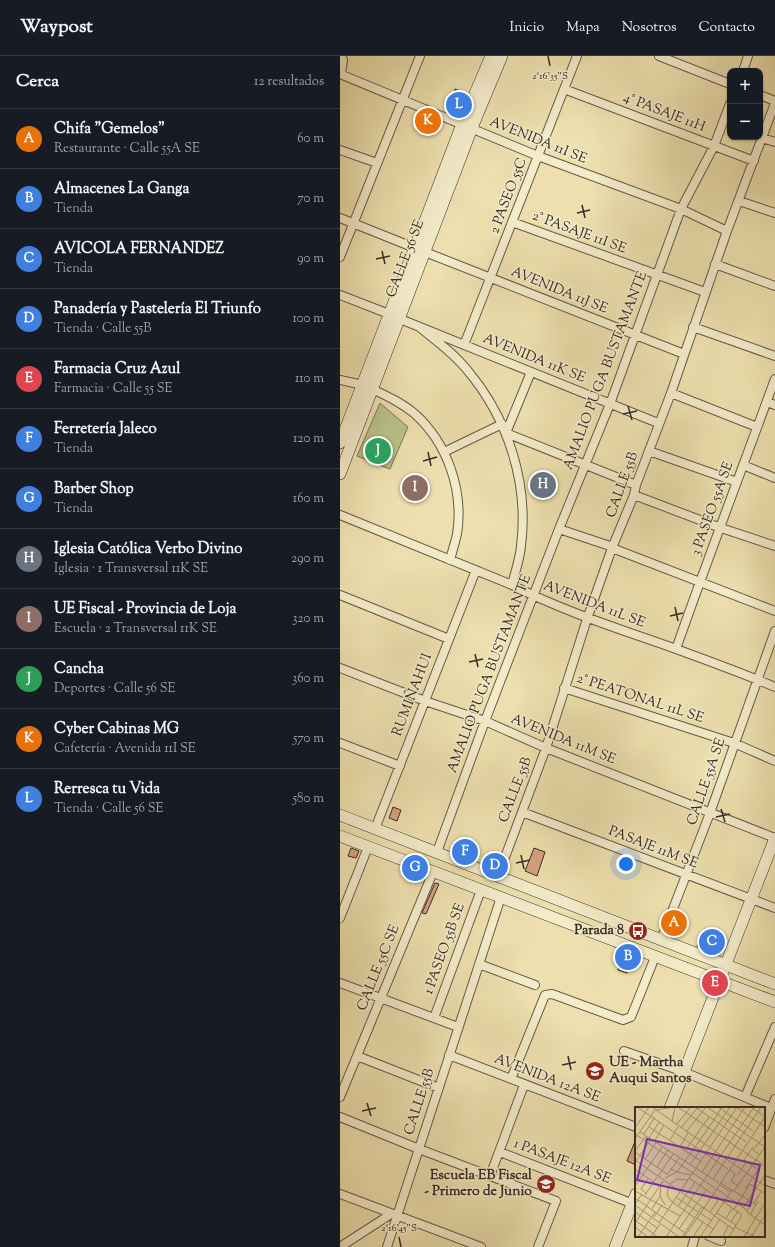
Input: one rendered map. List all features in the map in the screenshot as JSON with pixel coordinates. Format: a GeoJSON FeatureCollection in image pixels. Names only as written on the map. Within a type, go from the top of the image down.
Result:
{"type":"FeatureCollection","features":[{"type":"Feature","properties":{"kind":"main road","name":"CALLE 56 SE"},"geometry":{"type":"LineString","coordinates":[[340,474],[368,387],[467,126],[491,56]]}},
{"type":"Feature","properties":{"kind":"main road","name":"CALLE 56 SE"},"geometry":{"type":"LineString","coordinates":[[467,126],[502,56]]}},
{"type":"Feature","properties":{"kind":"main road","name":"CALLE 56 SE"},"geometry":{"type":"LineString","coordinates":[[340,443],[368,387]]}},
{"type":"Feature","properties":{"kind":"main road"},"geometry":{"type":"LineString","coordinates":[[340,815],[775,984]]}},
{"type":"Feature","properties":{"kind":"main road"},"geometry":{"type":"LineString","coordinates":[[340,836],[775,1002]]}},
{"type":"Feature","properties":{"kind":"main road"},"geometry":{"type":"LineString","coordinates":[[670,1107],[775,838]]}},
{"type":"Feature","properties":{"kind":"main road"},"geometry":{"type":"LineString","coordinates":[[616,1247],[635,1201]]}},
{"type":"Feature","properties":{"kind":"street"},"geometry":{"type":"LineString","coordinates":[[341,74],[342,58],[351,56]]}},
{"type":"Feature","properties":{"kind":"street"},"geometry":{"type":"LineString","coordinates":[[340,257],[420,56]]}},
{"type":"Feature","properties":{"kind":"street","name":"2 PASEO 55C"},"geometry":{"type":"LineString","coordinates":[[464,345],[577,56]]}},
{"type":"Feature","properties":{"kind":"street"},"geometry":{"type":"LineString","coordinates":[[658,56],[727,83]]}},
{"type":"Feature","properties":{"kind":"street"},"geometry":{"type":"LineString","coordinates":[[744,68],[748,56]]}},
{"type":"Feature","properties":{"kind":"street","name":"AVENIDA 11I SE"},"geometry":{"type":"LineString","coordinates":[[341,74],[538,156],[681,210],[727,231]]}},
{"type":"Feature","properties":{"kind":"street","name":"4° PASAJE 11H"},"geometry":{"type":"LineString","coordinates":[[564,89],[754,161]]}},
{"type":"Feature","properties":{"kind":"street"},"geometry":{"type":"LineString","coordinates":[[763,96],[775,102]]}},
{"type":"Feature","properties":{"kind":"street","name":"CALLE 55B"},"geometry":{"type":"LineString","coordinates":[[763,135],[775,102]]}},
{"type":"Feature","properties":{"kind":"street","name":"AMALIO PUGA BUSTAMANTE"},"geometry":{"type":"LineString","coordinates":[[437,852],[485,721],[559,529],[610,404],[681,210],[714,146],[727,112]]}},
{"type":"Feature","properties":{"kind":"street"},"geometry":{"type":"LineString","coordinates":[[763,138],[775,142]]}},
{"type":"Feature","properties":{"kind":"street","name":"CALLE 55B"},"geometry":{"type":"LineString","coordinates":[[498,876],[546,748],[564,688],[612,548],[634,495],[636,485],[715,264],[761,140]]}},
{"type":"Feature","properties":{"kind":"street"},"geometry":{"type":"LineString","coordinates":[[340,150],[377,163]]}},
{"type":"Feature","properties":{"kind":"street"},"geometry":{"type":"LineString","coordinates":[[739,200],[775,213]]}},
{"type":"Feature","properties":{"kind":"street","name":"AVENIDA 11J SE"},"geometry":{"type":"LineString","coordinates":[[340,218],[684,354]]}},
{"type":"Feature","properties":{"kind":"street","name":"2° PASAJE 11I SE"},"geometry":{"type":"LineString","coordinates":[[512,222],[705,292]]}},
{"type":"Feature","properties":{"kind":"street"},"geometry":{"type":"LineString","coordinates":[[715,264],[775,286]]}},
{"type":"Feature","properties":{"kind":"street","name":"AVENIDA 11K SE"},"geometry":{"type":"LineString","coordinates":[[340,295],[658,423]]}},
{"type":"Feature","properties":{"kind":"street"},"geometry":{"type":"LineString","coordinates":[[340,301],[354,300]]}},
{"type":"Feature","properties":{"kind":"street"},"geometry":{"type":"LineString","coordinates":[[418,326],[444,347],[467,370],[487,396],[506,433],[518,470],[523,508],[521,546],[512,585]]}},
{"type":"Feature","properties":{"kind":"street"},"geometry":{"type":"LineString","coordinates":[[693,327],[775,356]]}},
{"type":"Feature","properties":{"kind":"street"},"geometry":{"type":"LineString","coordinates":[[506,433],[531,372]]}},
{"type":"Feature","properties":{"kind":"street","name":"3 PASEO 55A SE"},"geometry":{"type":"LineString","coordinates":[[676,649],[699,582],[721,528],[775,379]]}},
{"type":"Feature","properties":{"kind":"street"},"geometry":{"type":"LineString","coordinates":[[340,380],[368,387],[394,399],[414,413],[431,431],[444,452],[454,478],[458,506],[457,533],[450,560]]}},
{"type":"Feature","properties":{"kind":"street"},"geometry":{"type":"LineString","coordinates":[[670,393],[757,427]]}},
{"type":"Feature","properties":{"kind":"street"},"geometry":{"type":"LineString","coordinates":[[766,402],[775,405]]}},
{"type":"Feature","properties":{"kind":"street"},"geometry":{"type":"LineString","coordinates":[[444,452],[502,424]]}},
{"type":"Feature","properties":{"kind":"street"},"geometry":{"type":"LineString","coordinates":[[506,433],[585,466],[636,485]]}},
{"type":"Feature","properties":{"kind":"street"},"geometry":{"type":"LineString","coordinates":[[649,451],[737,482]]}},
{"type":"Feature","properties":{"kind":"street"},"geometry":{"type":"LineString","coordinates":[[743,465],[775,478]]}},
{"type":"Feature","properties":{"kind":"street"},"geometry":{"type":"LineString","coordinates":[[634,495],[721,528],[775,546]]}},
{"type":"Feature","properties":{"kind":"street","name":"AVENIDA 11L SE"},"geometry":{"type":"LineString","coordinates":[[340,516],[512,585],[587,619],[676,649],[775,687]]}},
{"type":"Feature","properties":{"kind":"street"},"geometry":{"type":"LineString","coordinates":[[559,529],[775,610]]}},
{"type":"Feature","properties":{"kind":"street","name":"RUMIÑAHUI"},"geometry":{"type":"LineString","coordinates":[[375,829],[476,570]]}},
{"type":"Feature","properties":{"kind":"street"},"geometry":{"type":"LineString","coordinates":[[340,595],[449,638]]}},
{"type":"Feature","properties":{"kind":"street","name":"CALLE 55A SE"},"geometry":{"type":"LineString","coordinates":[[661,940],[710,813],[775,631]]}},
{"type":"Feature","properties":{"kind":"street","name":"AVENIDA 11M SE"},"geometry":{"type":"LineString","coordinates":[[340,668],[425,701],[485,721],[546,748],[775,838]]}},
{"type":"Feature","properties":{"kind":"street","name":"2° PEATONAL 11L SE"},"geometry":{"type":"LineString","coordinates":[[564,688],[734,744],[775,762]]}},
{"type":"Feature","properties":{"kind":"street"},"geometry":{"type":"LineString","coordinates":[[340,743],[400,766]]}},
{"type":"Feature","properties":{"kind":"street","name":"PASAJE 11M SE"},"geometry":{"type":"LineString","coordinates":[[522,812],[775,908]]}},
{"type":"Feature","properties":{"kind":"street"},"geometry":{"type":"LineString","coordinates":[[340,917],[368,847]]}},
{"type":"Feature","properties":{"kind":"street","name":"CALLE 55C SE"},"geometry":{"type":"LineString","coordinates":[[340,1097],[433,872]]}},
{"type":"Feature","properties":{"kind":"street","name":"1 PASEO 55B SE"},"geometry":{"type":"LineString","coordinates":[[434,1018],[481,890]]}},
{"type":"Feature","properties":{"kind":"street","name":"CALLE 55B"},"geometry":{"type":"LineString","coordinates":[[387,1247],[394,1215],[419,1149],[501,898]]}},
{"type":"Feature","properties":{"kind":"street"},"geometry":{"type":"LineString","coordinates":[[511,1079],[545,995],[552,994],[624,1020],[630,1017],[655,956]]}},
{"type":"Feature","properties":{"kind":"street"},"geometry":{"type":"LineString","coordinates":[[479,964],[535,985]]}},
{"type":"Feature","properties":{"kind":"street"},"geometry":{"type":"LineString","coordinates":[[340,983],[458,1027]]}},
{"type":"Feature","properties":{"kind":"street"},"geometry":{"type":"LineString","coordinates":[[745,1097],[775,1027]]}},
{"type":"Feature","properties":{"kind":"street"},"geometry":{"type":"LineString","coordinates":[[624,1051],[684,1072],[771,1108]]}},
{"type":"Feature","properties":{"kind":"street","name":"AVENIDA 12A SE"},"geometry":{"type":"LineString","coordinates":[[449,1055],[635,1127]]}},
{"type":"Feature","properties":{"kind":"street"},"geometry":{"type":"LineString","coordinates":[[357,1056],[438,1088]]}},
{"type":"Feature","properties":{"kind":"street"},"geometry":{"type":"LineString","coordinates":[[490,1176],[524,1085]]}},
{"type":"Feature","properties":{"kind":"street"},"geometry":{"type":"LineString","coordinates":[[765,1125],[775,1099]]}},
{"type":"Feature","properties":{"kind":"street"},"geometry":{"type":"LineString","coordinates":[[340,1117],[556,1201],[538,1247]]}},
{"type":"Feature","properties":{"kind":"street","name":"1 PASAJE 12A SE"},"geometry":{"type":"LineString","coordinates":[[500,1152],[635,1201]]}},
{"type":"Feature","properties":{"kind":"street"},"geometry":{"type":"LineString","coordinates":[[765,1180],[775,1184]]}},
{"type":"Feature","properties":{"kind":"street"},"geometry":{"type":"LineString","coordinates":[[340,1194],[481,1247]]}},
{"type":"Feature","properties":{"kind":"street"},"geometry":{"type":"LineString","coordinates":[[340,1247],[394,1215]]}},
{"type":"Feature","properties":{"kind":"street"},"geometry":{"type":"LineString","coordinates":[[692,1247],[695,1237]]}},
{"type":"Feature","properties":{"kind":"street"},"geometry":{"type":"LineString","coordinates":[[711,1237],[721,1241]]}},
{"type":"Feature","properties":{"kind":"green space"},"geometry":{"type":"Polygon","coordinates":[[[380,403],[408,427],[390,469],[357,456],[380,403]]]}},
{"type":"Feature","properties":{"kind":"building"},"geometry":{"type":"Polygon","coordinates":[[[455,89],[467,94],[461,108],[449,103],[455,89]]]}},
{"type":"Feature","properties":{"kind":"building"},"geometry":{"type":"Polygon","coordinates":[[[423,115],[434,119],[428,135],[417,131],[423,115]]]}},
{"type":"Feature","properties":{"kind":"building"},"geometry":{"type":"Polygon","coordinates":[[[393,807],[401,810],[397,821],[389,818],[393,807]]]}},
{"type":"Feature","properties":{"kind":"building"},"geometry":{"type":"Polygon","coordinates":[[[351,848],[359,851],[356,858],[348,856],[351,848]]]}},
{"type":"Feature","properties":{"kind":"building"},"geometry":{"type":"Polygon","coordinates":[[[534,848],[545,852],[537,876],[525,871],[534,848]]]}},
{"type":"Feature","properties":{"kind":"building"},"geometry":{"type":"Polygon","coordinates":[[[435,883],[439,884],[426,914],[422,913],[435,883]]]}},
{"type":"Feature","properties":{"kind":"building"},"geometry":{"type":"Polygon","coordinates":[[[677,913],[686,916],[681,930],[672,926],[677,913]]]}},
{"type":"Feature","properties":{"kind":"building"},"geometry":{"type":"Polygon","coordinates":[[[705,929],[726,937],[720,955],[697,946],[705,929]]]}},
{"type":"Feature","properties":{"kind":"building"},"geometry":{"type":"Polygon","coordinates":[[[624,953],[633,957],[627,973],[618,970],[624,953]]]}},
{"type":"Feature","properties":{"kind":"building"},"geometry":{"type":"Polygon","coordinates":[[[635,1141],[635,1165],[627,1161],[635,1141]]]}},
{"type":"Feature","properties":{"kind":"place","name":"Rerresca tu Vida"},"geometry":{"type":"Point","coordinates":[459,105]}},
{"type":"Feature","properties":{"kind":"place","name":"Cyber Cabinas MG"},"geometry":{"type":"Point","coordinates":[428,121]}},
{"type":"Feature","properties":{"kind":"place","name":"Cancha"},"geometry":{"type":"Point","coordinates":[378,451]}},
{"type":"Feature","properties":{"kind":"place","name":"Iglesia Católica Verbo Divino"},"geometry":{"type":"Point","coordinates":[543,485]}},
{"type":"Feature","properties":{"kind":"place","name":"UE Fiscal - Provincia de Loja"},"geometry":{"type":"Point","coordinates":[415,488]}},
{"type":"Feature","properties":{"kind":"place","name":"Ferretería Jaleco"},"geometry":{"type":"Point","coordinates":[465,852]}},
{"type":"Feature","properties":{"kind":"place","name":"Panadería y Pastelería El Triunfo"},"geometry":{"type":"Point","coordinates":[495,866]}},
{"type":"Feature","properties":{"kind":"place","name":"Barber Shop"},"geometry":{"type":"Point","coordinates":[415,868]}},
{"type":"Feature","properties":{"kind":"place","name":"Chifa \"Gemelos\""},"geometry":{"type":"Point","coordinates":[674,923]}},
{"type":"Feature","properties":{"kind":"place","name":"Parada 8"},"geometry":{"type":"Point","coordinates":[638,931]}},
{"type":"Feature","properties":{"kind":"place","name":"AVICOLA FERNANDEZ"},"geometry":{"type":"Point","coordinates":[712,942]}},
{"type":"Feature","properties":{"kind":"place","name":"Almacenes La Ganga"},"geometry":{"type":"Point","coordinates":[628,957]}},
{"type":"Feature","properties":{"kind":"place","name":"Farmacia Cruz Azul"},"geometry":{"type":"Point","coordinates":[715,983]}},
{"type":"Feature","properties":{"kind":"place","name":"UE - Martha Auqui Santos"},"geometry":{"type":"Point","coordinates":[595,1071]}},
{"type":"Feature","properties":{"kind":"place","name":"Escuela EB Fiscal - Primero de Junio"},"geometry":{"type":"Point","coordinates":[546,1184]}}]}
